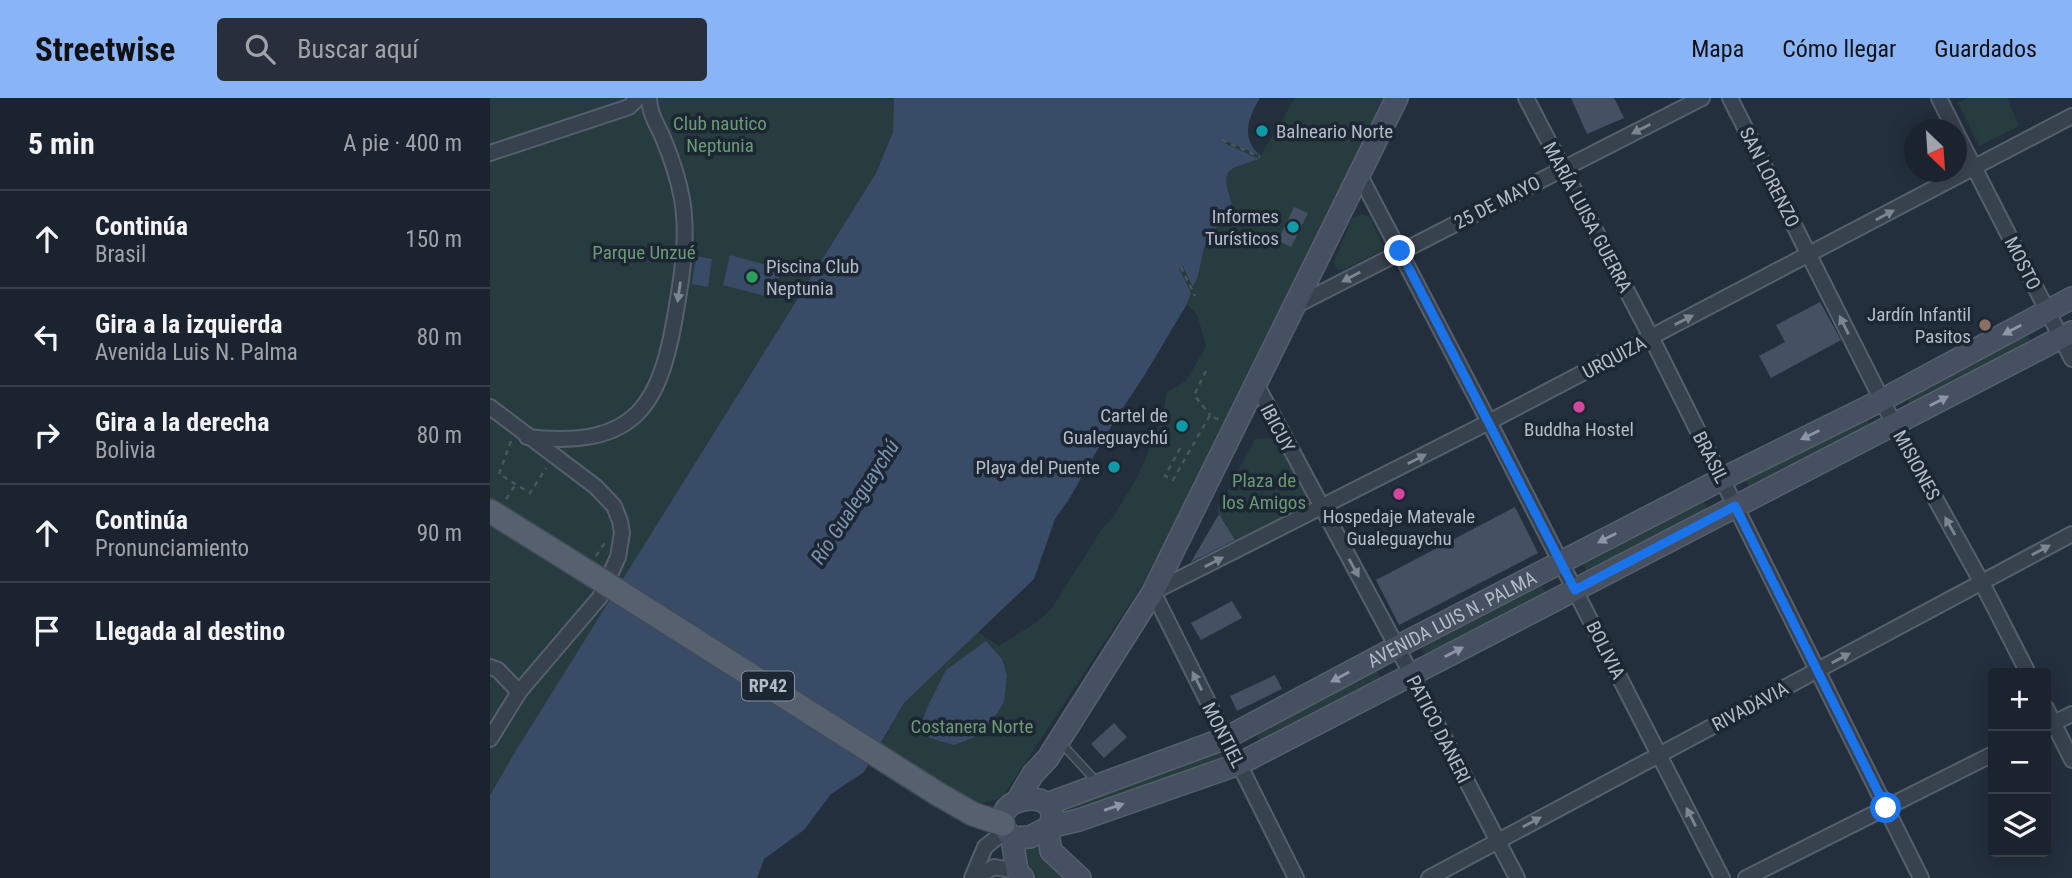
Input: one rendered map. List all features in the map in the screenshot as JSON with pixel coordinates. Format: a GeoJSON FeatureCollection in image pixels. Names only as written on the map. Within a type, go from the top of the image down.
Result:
{"type":"FeatureCollection","features":[{"type":"Feature","properties":{"kind":"main road"},"geometry":{"type":"LineString","coordinates":[[1017,801],[1033,774],[1054,749],[1153,592],[1360,176],[1396,98]]}},
{"type":"Feature","properties":{"kind":"main road","name":"AVENIDA LUIS N. PALMA"},"geometry":{"type":"LineString","coordinates":[[1046,804],[1226,738],[1722,479],[1882,400],[2072,298]]}},
{"type":"Feature","properties":{"kind":"main road","name":"AVENIDA LUIS N. PALMA"},"geometry":{"type":"LineString","coordinates":[[1048,828],[1079,820],[1239,764],[2066,335]]}},
{"type":"Feature","properties":{"kind":"main road","name":"RP42"},"geometry":{"type":"LineString","coordinates":[[490,511],[937,794],[1007,831]]}},
{"type":"Feature","properties":{"kind":"main road"},"geometry":{"type":"LineString","coordinates":[[1046,804],[1054,749]]}},
{"type":"Feature","properties":{"kind":"main road"},"geometry":{"type":"LineString","coordinates":[[1020,875],[1004,814],[1017,801],[1030,797],[1046,804],[1052,811],[1048,828],[1051,851],[1080,878]]}},
{"type":"Feature","properties":{"kind":"main road"},"geometry":{"type":"LineString","coordinates":[[1007,831],[1030,837],[1048,828]]}},
{"type":"Feature","properties":{"kind":"street","name":"MARÍA LUISA GUERRA"},"geometry":{"type":"LineString","coordinates":[[1526,98],[1651,337]]}},
{"type":"Feature","properties":{"kind":"street","name":"25 DE MAYO"},"geometry":{"type":"LineString","coordinates":[[1293,307],[1702,98]]}},
{"type":"Feature","properties":{"kind":"street","name":"SAN LORENZO"},"geometry":{"type":"LineString","coordinates":[[1730,98],[1810,255]]}},
{"type":"Feature","properties":{"kind":"street","name":"MOSTO"},"geometry":{"type":"LineString","coordinates":[[1939,98],[1950,119]]}},
{"type":"Feature","properties":{"kind":"street"},"geometry":{"type":"LineString","coordinates":[[490,153],[634,103],[649,104],[675,167],[682,200],[685,236],[682,270],[667,359],[657,387],[646,405],[629,421],[609,433],[588,438],[569,439],[522,432]]}},
{"type":"Feature","properties":{"kind":"street","name":"URQUIZA"},"geometry":{"type":"LineString","coordinates":[[1153,592],[1489,422],[2072,116]]}},
{"type":"Feature","properties":{"kind":"street","name":"MOSTO"},"geometry":{"type":"LineString","coordinates":[[1967,153],[2048,311],[2066,335],[2072,359]]}},
{"type":"Feature","properties":{"kind":"street","name":"BOLIVIA"},"geometry":{"type":"LineString","coordinates":[[1360,176],[1722,878]]}},
{"type":"Feature","properties":{"kind":"street","name":"MISIONES"},"geometry":{"type":"LineString","coordinates":[[1810,255],[1894,424],[2025,668]]}},
{"type":"Feature","properties":{"kind":"street","name":"BRASIL"},"geometry":{"type":"LineString","coordinates":[[1651,337],[1921,878]]}},
{"type":"Feature","properties":{"kind":"street","name":"IBICUY"},"geometry":{"type":"LineString","coordinates":[[1256,384],[1321,508]]}},
{"type":"Feature","properties":{"kind":"street"},"geometry":{"type":"LineString","coordinates":[[490,407],[596,487],[614,506],[622,533],[618,557],[600,597],[519,692],[490,740]]}},
{"type":"Feature","properties":{"kind":"street"},"geometry":{"type":"LineString","coordinates":[[569,439],[564,450],[571,469]]}},
{"type":"Feature","properties":{"kind":"street","name":"PATICO DANERI"},"geometry":{"type":"LineString","coordinates":[[1321,508],[1517,878]]}},
{"type":"Feature","properties":{"kind":"street","name":"RIVADAVIA"},"geometry":{"type":"LineString","coordinates":[[1429,878],[2072,534]]}},
{"type":"Feature","properties":{"kind":"street","name":"MONTIEL"},"geometry":{"type":"LineString","coordinates":[[1153,592],[1296,878]]}},
{"type":"Feature","properties":{"kind":"street"},"geometry":{"type":"LineString","coordinates":[[490,667],[498,670],[519,692]]}},
{"type":"Feature","properties":{"kind":"street"},"geometry":{"type":"LineString","coordinates":[[2051,724],[2072,714]]}},
{"type":"Feature","properties":{"kind":"street"},"geometry":{"type":"LineString","coordinates":[[2051,727],[2072,760]]}},
{"type":"Feature","properties":{"kind":"street"},"geometry":{"type":"LineString","coordinates":[[1746,878],[1988,757]]}},
{"type":"Feature","properties":{"kind":"street"},"geometry":{"type":"LineString","coordinates":[[974,878],[985,847],[1007,831]]}},
{"type":"Feature","properties":{"kind":"street"},"geometry":{"type":"LineString","coordinates":[[974,878],[994,867],[1020,875]]}},
{"type":"Feature","properties":{"kind":"lane"},"geometry":{"type":"LineString","coordinates":[[1054,749],[1100,785]]}},
{"type":"Feature","properties":{"kind":"path"},"geometry":{"type":"LineString","coordinates":[[1222,140],[1260,157]]}},
{"type":"Feature","properties":{"kind":"path"},"geometry":{"type":"LineString","coordinates":[[1181,267],[1195,296]]}},
{"type":"Feature","properties":{"kind":"path"},"geometry":{"type":"LineString","coordinates":[[1206,371],[1194,395],[1210,415],[1225,424]]}},
{"type":"Feature","properties":{"kind":"path"},"geometry":{"type":"LineString","coordinates":[[1180,448],[1165,476],[1173,480],[1210,415]]}},
{"type":"Feature","properties":{"kind":"path"},"geometry":{"type":"LineString","coordinates":[[522,432],[499,474],[530,493],[554,456]]}},
{"type":"Feature","properties":{"kind":"green space","name":"Parque Unzué"},"geometry":{"type":"Polygon","coordinates":[[[490,98],[894,98],[893,132],[876,173],[490,795],[490,98]]]}},
{"type":"Feature","properties":{"kind":"green space","name":"Costanera Norte"},"geometry":{"type":"Polygon","coordinates":[[[1295,98],[1387,98],[1154,567],[1002,798],[978,804],[953,792],[880,746],[904,703],[978,632],[999,646],[1037,622],[1052,608],[1101,530],[1113,517],[1137,478],[1164,415],[1166,393],[1186,381],[1206,346],[1197,314],[1187,304],[1191,293],[1179,268],[1183,266],[1193,286],[1204,248],[1232,203],[1227,182],[1229,171],[1259,159],[1221,142],[1223,138],[1261,155],[1295,98]]]}},
{"type":"Feature","properties":{"kind":"green space"},"geometry":{"type":"Polygon","coordinates":[[[1967,98],[2007,98],[2019,126],[1979,146],[1958,103],[1967,98]]]}},
{"type":"Feature","properties":{"kind":"green space"},"geometry":{"type":"Polygon","coordinates":[[[1362,214],[1370,217],[1384,248],[1342,271],[1336,268],[1334,262],[1352,219],[1362,214]]]}},
{"type":"Feature","properties":{"kind":"green space"},"geometry":{"type":"Polygon","coordinates":[[[2026,332],[2031,342],[1910,405],[1905,394],[2026,332]]]}},
{"type":"Feature","properties":{"kind":"green space"},"geometry":{"type":"Polygon","coordinates":[[[1866,417],[1871,427],[1750,490],[1745,479],[1866,417]]]}},
{"type":"Feature","properties":{"kind":"green space","name":"Plaza de los Amigos"},"geometry":{"type":"Polygon","coordinates":[[[1255,439],[1277,440],[1307,498],[1305,507],[1236,542],[1217,510],[1255,439]]]}},
{"type":"Feature","properties":{"kind":"green space"},"geometry":{"type":"Polygon","coordinates":[[[1703,499],[1708,510],[1587,572],[1582,562],[1703,499]]]}},
{"type":"Feature","properties":{"kind":"green space"},"geometry":{"type":"Polygon","coordinates":[[[1541,584],[1547,594],[1426,656],[1420,646],[1541,584]]]}},
{"type":"Feature","properties":{"kind":"green space"},"geometry":{"type":"Polygon","coordinates":[[[1376,669],[1381,679],[1260,742],[1255,731],[1376,669]]]}},
{"type":"Feature","properties":{"kind":"green space"},"geometry":{"type":"Polygon","coordinates":[[[1221,750],[1225,761],[1063,816],[1059,805],[1221,750]]]}},
{"type":"Feature","properties":{"kind":"green space"},"geometry":{"type":"Polygon","coordinates":[[[1040,840],[1044,860],[1063,878],[1032,878],[1025,873],[1018,844],[1040,840]]]}},
{"type":"Feature","properties":{"kind":"water","name":"Río Gualeguaychú"},"geometry":{"type":"Polygon","coordinates":[[[894,98],[1260,98],[1252,113],[1248,135],[1250,143],[1261,156],[1222,139],[1222,142],[1259,159],[1229,171],[1227,182],[1232,203],[1204,248],[1193,287],[1183,266],[1179,268],[1191,293],[1187,304],[1055,519],[1034,579],[904,703],[864,772],[831,794],[804,830],[764,859],[757,878],[490,878],[490,795],[876,173],[893,132],[894,98]]]}},
{"type":"Feature","properties":{"kind":"water","name":"Piscina Club Neptunia"},"geometry":{"type":"Polygon","coordinates":[[[730,255],[781,269],[773,298],[723,285],[730,255]]]}},
{"type":"Feature","properties":{"kind":"water"},"geometry":{"type":"Polygon","coordinates":[[[696,256],[712,259],[708,287],[692,284],[696,256]]]}},
{"type":"Feature","properties":{"kind":"water"},"geometry":{"type":"Polygon","coordinates":[[[986,641],[1002,659],[1007,675],[1004,702],[992,721],[975,737],[954,745],[930,738],[921,725],[946,670],[986,641]]]}},
{"type":"Feature","properties":{"kind":"building"},"geometry":{"type":"Polygon","coordinates":[[[1571,98],[1614,98],[1624,118],[1587,134],[1571,98]]]}},
{"type":"Feature","properties":{"kind":"building","name":"Informes Turísticos"},"geometry":{"type":"Polygon","coordinates":[[[1294,207],[1308,213],[1291,247],[1278,241],[1294,207]]]}},
{"type":"Feature","properties":{"kind":"building"},"geometry":{"type":"Polygon","coordinates":[[[1820,302],[1841,340],[1771,378],[1759,356],[1785,342],[1776,325],[1820,302]]]}},
{"type":"Feature","properties":{"kind":"building"},"geometry":{"type":"Polygon","coordinates":[[[1515,507],[1538,553],[1399,625],[1376,580],[1515,507]]]}},
{"type":"Feature","properties":{"kind":"building"},"geometry":{"type":"Polygon","coordinates":[[[1219,514],[1235,540],[1191,562],[1219,514]]]}},
{"type":"Feature","properties":{"kind":"building"},"geometry":{"type":"Polygon","coordinates":[[[1232,601],[1242,618],[1201,640],[1191,623],[1232,601]]]}},
{"type":"Feature","properties":{"kind":"building"},"geometry":{"type":"Polygon","coordinates":[[[1275,675],[1282,689],[1237,711],[1230,696],[1275,675]]]}},
{"type":"Feature","properties":{"kind":"building"},"geometry":{"type":"Polygon","coordinates":[[[1114,723],[1127,737],[1104,758],[1091,744],[1114,723]]]}},
{"type":"Feature","properties":{"kind":"place","name":"Balneario Norte"},"geometry":{"type":"Point","coordinates":[1262,131]}},
{"type":"Feature","properties":{"kind":"place","name":"Informes Turísticos"},"geometry":{"type":"Point","coordinates":[1293,227]}},
{"type":"Feature","properties":{"kind":"place","name":"Piscina Club Neptunia"},"geometry":{"type":"Point","coordinates":[752,277]}},
{"type":"Feature","properties":{"kind":"place","name":"Jardín Infantil Pasitos"},"geometry":{"type":"Point","coordinates":[1985,325]}},
{"type":"Feature","properties":{"kind":"place","name":"Buddha Hostel"},"geometry":{"type":"Point","coordinates":[1579,407]}},
{"type":"Feature","properties":{"kind":"place","name":"Cartel de Gualeguaychú"},"geometry":{"type":"Point","coordinates":[1182,426]}},
{"type":"Feature","properties":{"kind":"place","name":"Playa del Puente"},"geometry":{"type":"Point","coordinates":[1114,467]}},
{"type":"Feature","properties":{"kind":"place","name":"Hospedaje Matevale Gualeguaychu"},"geometry":{"type":"Point","coordinates":[1399,494]}},
{"type":"Feature","properties":{"kind":"route"},"geometry":{"type":"LineString","coordinates":[[1400,251],[1575,590],[1735,506],[1886,808]]}},
{"type":"Feature","properties":{"kind":"park label","name":"Club nautico Neptunia"},"geometry":{"type":"Point","coordinates":[720,134]}}]}
